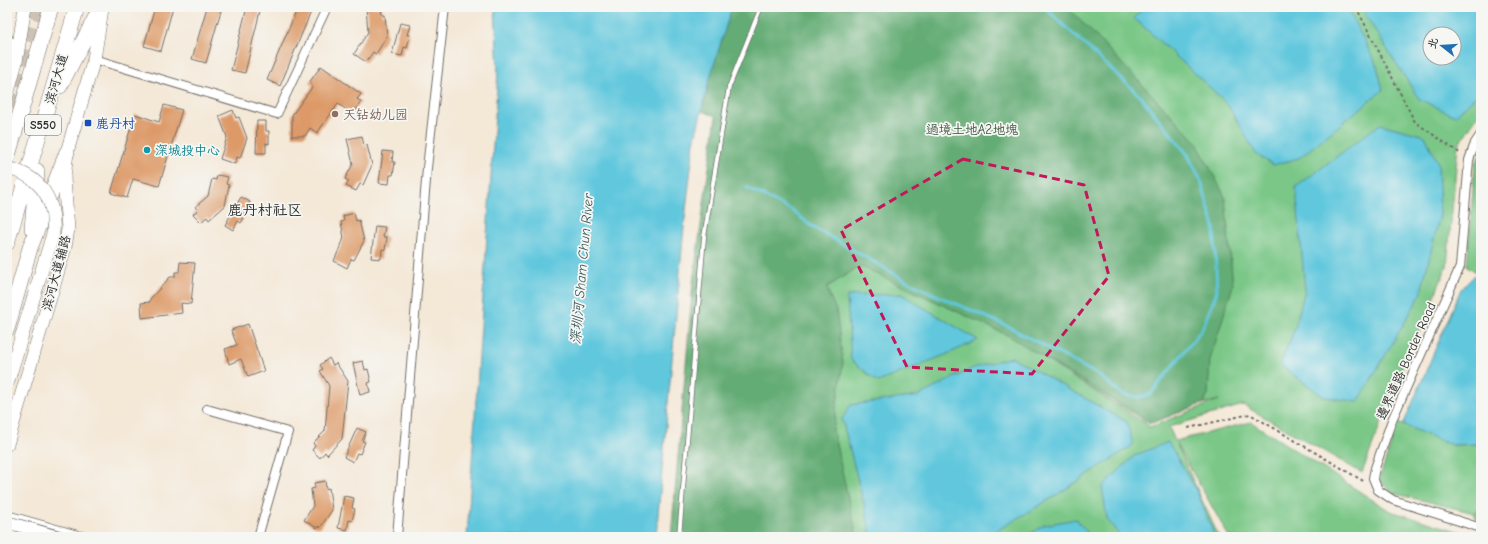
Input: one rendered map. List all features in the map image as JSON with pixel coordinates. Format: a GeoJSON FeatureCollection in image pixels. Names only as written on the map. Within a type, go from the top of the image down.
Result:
{"type":"FeatureCollection","features":[{"type":"Feature","properties":{"kind":"highway","name":"滨河大道"},"geometry":{"type":"LineString","coordinates":[[7,159],[51,7]]}},
{"type":"Feature","properties":{"kind":"highway","name":"滨河大道"},"geometry":{"type":"LineString","coordinates":[[7,243],[77,7]]}},
{"type":"Feature","properties":{"kind":"highway"},"geometry":{"type":"LineString","coordinates":[[47,112],[102,7]]}},
{"type":"Feature","properties":{"kind":"highway"},"geometry":{"type":"LineString","coordinates":[[30,248],[40,135]]}},
{"type":"Feature","properties":{"kind":"highway"},"geometry":{"type":"LineString","coordinates":[[7,329],[30,248],[67,152]]}},
{"type":"Feature","properties":{"kind":"main road"},"geometry":{"type":"LineString","coordinates":[[7,95],[16,62],[25,7]]}},
{"type":"Feature","properties":{"kind":"main road","name":"滨河大道辅路"},"geometry":{"type":"LineString","coordinates":[[7,444],[65,247],[68,229],[64,178],[67,152],[94,59],[102,7]]}},
{"type":"Feature","properties":{"kind":"main road"},"geometry":{"type":"LineString","coordinates":[[7,168],[26,175],[35,181],[43,190],[53,211],[54,223],[53,234],[7,384]]}},
{"type":"Feature","properties":{"kind":"street"},"geometry":{"type":"LineString","coordinates":[[94,59],[277,114],[327,7]]}},
{"type":"Feature","properties":{"kind":"street"},"geometry":{"type":"LineString","coordinates":[[397,537],[427,168],[445,7]]}},
{"type":"Feature","properties":{"kind":"street"},"geometry":{"type":"LineString","coordinates":[[7,40],[14,51],[16,62]]}},
{"type":"Feature","properties":{"kind":"street","name":"邊界道路 Border Road"},"geometry":{"type":"LineString","coordinates":[[1378,490],[1373,478],[1375,468],[1392,420],[1460,267],[1469,160],[1475,143],[1481,134]]}},
{"type":"Feature","properties":{"kind":"street"},"geometry":{"type":"LineString","coordinates":[[208,409],[288,432],[258,537]]}},
{"type":"Feature","properties":{"kind":"street"},"geometry":{"type":"LineString","coordinates":[[1378,490],[1393,500],[1481,528]]}},
{"type":"Feature","properties":{"kind":"street"},"geometry":{"type":"LineString","coordinates":[[7,522],[58,537]]}},
{"type":"Feature","properties":{"kind":"lane"},"geometry":{"type":"LineString","coordinates":[[679,537],[704,237],[729,87],[761,7]]}},
{"type":"Feature","properties":{"kind":"lane"},"geometry":{"type":"LineString","coordinates":[[7,513],[92,537]]}},
{"type":"Feature","properties":{"kind":"path"},"geometry":{"type":"LineString","coordinates":[[1356,7],[1415,122],[1469,160]]}},
{"type":"Feature","properties":{"kind":"path"},"geometry":{"type":"LineString","coordinates":[[1188,428],[1250,414],[1378,490]]}},
{"type":"Feature","properties":{"kind":"highlighted area"},"geometry":{"type":"Polygon","coordinates":[[[963,159],[1084,185],[1109,276],[1032,374],[907,367],[841,230],[963,159]]]}},
{"type":"Feature","properties":{"kind":"green space","name":"過境土地A2地塊"},"geometry":{"type":"Polygon","coordinates":[[[734,7],[1066,7],[1196,141],[1225,197],[1233,285],[1210,360],[1208,395],[1204,403],[1152,423],[1009,336],[860,266],[827,287],[836,310],[843,363],[833,431],[857,537],[671,537],[693,283],[716,116],[702,111],[709,81],[730,13],[734,7]]]}},
{"type":"Feature","properties":{"kind":"green space","name":"過境土地A2地塊"},"geometry":{"type":"Polygon","coordinates":[[[780,7],[1481,7],[1481,111],[1458,145],[1447,266],[1419,333],[1406,358],[1362,473],[1243,405],[1169,427],[1175,441],[1251,422],[1390,511],[1475,536],[1229,537],[1176,443],[1219,537],[695,537],[780,7]],[[1043,358],[1150,427],[1219,400],[1176,410],[1149,424],[1043,358]]]}},
{"type":"Feature","properties":{"kind":"green space"},"geometry":{"type":"Polygon","coordinates":[[[1481,154],[1481,275],[1467,266],[1475,163],[1481,154]]]}},
{"type":"Feature","properties":{"kind":"green space"},"geometry":{"type":"Polygon","coordinates":[[[1398,423],[1452,445],[1481,444],[1481,509],[1474,513],[1392,493],[1379,480],[1398,423]]]}},
{"type":"Feature","properties":{"kind":"green space"},"geometry":{"type":"Polygon","coordinates":[[[1481,509],[1481,529],[1474,513],[1481,509]]]}},
{"type":"Feature","properties":{"kind":"water","name":"深圳河 Sham Chun River"},"geometry":{"type":"Polygon","coordinates":[[[495,7],[734,7],[730,13],[709,81],[694,142],[684,227],[656,537],[467,537],[498,71],[495,7]]]}},
{"type":"Feature","properties":{"kind":"water"},"geometry":{"type":"Polygon","coordinates":[[[1145,7],[1347,7],[1377,66],[1383,90],[1299,158],[1273,165],[1256,154],[1226,102],[1134,18],[1145,7]]]}},
{"type":"Feature","properties":{"kind":"water"},"geometry":{"type":"Polygon","coordinates":[[[1368,7],[1481,7],[1481,91],[1455,116],[1419,99],[1364,13],[1368,7]]]}},
{"type":"Feature","properties":{"kind":"water"},"geometry":{"type":"Polygon","coordinates":[[[1380,124],[1425,136],[1438,163],[1440,214],[1420,296],[1358,402],[1324,397],[1280,365],[1295,328],[1305,290],[1296,187],[1380,124]]]}},
{"type":"Feature","properties":{"kind":"water"},"geometry":{"type":"Polygon","coordinates":[[[1478,272],[1481,275],[1481,444],[1452,445],[1403,425],[1461,289],[1478,272]]]}},
{"type":"Feature","properties":{"kind":"water"},"geometry":{"type":"Polygon","coordinates":[[[901,294],[978,340],[878,382],[851,360],[847,296],[901,294]]]}},
{"type":"Feature","properties":{"kind":"water"},"geometry":{"type":"Polygon","coordinates":[[[1012,357],[1127,422],[1133,445],[1052,498],[986,537],[871,537],[842,419],[851,405],[918,396],[973,368],[1012,357]]]}},
{"type":"Feature","properties":{"kind":"water"},"geometry":{"type":"Polygon","coordinates":[[[1168,442],[1197,491],[1215,537],[1121,537],[1107,519],[1102,487],[1134,456],[1168,442]]]}},
{"type":"Feature","properties":{"kind":"water"},"geometry":{"type":"Polygon","coordinates":[[[1076,519],[1091,537],[1026,537],[1044,525],[1076,519]]]}},
{"type":"Feature","properties":{"kind":"building"},"geometry":{"type":"Polygon","coordinates":[[[155,7],[173,7],[161,51],[144,46],[155,7]]]}},
{"type":"Feature","properties":{"kind":"building"},"geometry":{"type":"Polygon","coordinates":[[[207,7],[222,7],[206,63],[192,59],[207,7]]]}},
{"type":"Feature","properties":{"kind":"building"},"geometry":{"type":"Polygon","coordinates":[[[247,7],[261,7],[245,73],[231,70],[247,7]]]}},
{"type":"Feature","properties":{"kind":"building"},"geometry":{"type":"Polygon","coordinates":[[[298,7],[313,7],[280,86],[267,80],[298,7]]]}},
{"type":"Feature","properties":{"kind":"building"},"geometry":{"type":"Polygon","coordinates":[[[366,7],[381,7],[382,15],[385,15],[387,36],[376,54],[373,52],[366,62],[354,54],[368,32],[366,7]]]}},
{"type":"Feature","properties":{"kind":"building"},"geometry":{"type":"Polygon","coordinates":[[[400,23],[410,25],[407,35],[410,35],[407,48],[404,47],[402,56],[392,54],[400,23]]]}},
{"type":"Feature","properties":{"kind":"building"},"geometry":{"type":"Polygon","coordinates":[[[321,66],[361,94],[357,99],[361,102],[353,114],[338,104],[317,133],[310,128],[305,136],[292,136],[292,115],[313,86],[309,83],[321,66]]]}},
{"type":"Feature","properties":{"kind":"building","name":"深城投中心"},"geometry":{"type":"Polygon","coordinates":[[[164,105],[182,110],[159,186],[133,179],[127,198],[111,193],[135,114],[159,122],[164,105]]]}},
{"type":"Feature","properties":{"kind":"building"},"geometry":{"type":"Polygon","coordinates":[[[233,110],[236,118],[239,117],[247,138],[240,158],[237,157],[235,164],[220,159],[227,137],[219,116],[233,110]]]}},
{"type":"Feature","properties":{"kind":"building"},"geometry":{"type":"Polygon","coordinates":[[[257,121],[266,121],[266,131],[269,131],[269,144],[266,143],[266,153],[256,153],[257,121]]]}},
{"type":"Feature","properties":{"kind":"building"},"geometry":{"type":"Polygon","coordinates":[[[362,136],[364,146],[367,145],[372,165],[363,185],[360,184],[356,191],[346,186],[349,181],[345,179],[353,164],[347,139],[362,136]]]}},
{"type":"Feature","properties":{"kind":"building"},"geometry":{"type":"Polygon","coordinates":[[[383,151],[393,152],[392,162],[395,162],[393,175],[390,175],[389,184],[379,183],[383,151]]]}},
{"type":"Feature","properties":{"kind":"building"},"geometry":{"type":"Polygon","coordinates":[[[217,175],[228,177],[226,184],[229,185],[225,206],[209,220],[207,217],[201,222],[193,214],[198,210],[195,207],[208,196],[212,179],[216,180],[217,175]]]}},
{"type":"Feature","properties":{"kind":"building"},"geometry":{"type":"Polygon","coordinates":[[[241,197],[250,202],[241,223],[238,221],[233,230],[225,225],[241,197]]]}},
{"type":"Feature","properties":{"kind":"building"},"geometry":{"type":"Polygon","coordinates":[[[354,213],[356,221],[359,220],[364,241],[354,260],[351,259],[347,268],[334,261],[344,238],[341,222],[344,221],[343,216],[354,213]]]}},
{"type":"Feature","properties":{"kind":"building"},"geometry":{"type":"Polygon","coordinates":[[[375,226],[385,227],[383,237],[387,237],[385,250],[382,249],[381,259],[371,258],[375,226]]]}},
{"type":"Feature","properties":{"kind":"building"},"geometry":{"type":"Polygon","coordinates":[[[180,262],[195,263],[191,304],[181,303],[182,313],[142,318],[141,303],[150,302],[150,299],[170,277],[175,277],[175,272],[179,272],[180,262]]]}},
{"type":"Feature","properties":{"kind":"building"},"geometry":{"type":"Polygon","coordinates":[[[248,324],[264,371],[248,377],[241,359],[229,364],[225,349],[237,345],[231,330],[248,324]]]}},
{"type":"Feature","properties":{"kind":"building"},"geometry":{"type":"Polygon","coordinates":[[[329,358],[333,365],[336,363],[348,381],[342,439],[327,455],[325,452],[320,458],[312,450],[315,446],[313,443],[325,431],[329,386],[320,371],[323,369],[320,365],[329,358]]]}},
{"type":"Feature","properties":{"kind":"building"},"geometry":{"type":"Polygon","coordinates":[[[363,361],[365,370],[368,369],[371,382],[368,383],[370,392],[360,395],[353,363],[363,361]]]}},
{"type":"Feature","properties":{"kind":"building"},"geometry":{"type":"Polygon","coordinates":[[[357,428],[366,432],[362,441],[365,442],[360,454],[357,453],[353,462],[344,457],[357,428]]]}},
{"type":"Feature","properties":{"kind":"building"},"geometry":{"type":"Polygon","coordinates":[[[325,481],[326,489],[329,488],[332,510],[320,528],[318,526],[317,528],[304,520],[313,506],[311,489],[315,488],[314,483],[325,481]]]}},
{"type":"Feature","properties":{"kind":"building"},"geometry":{"type":"Polygon","coordinates":[[[344,496],[354,498],[352,508],[355,509],[352,521],[349,520],[347,530],[338,528],[344,496]]]}},
{"type":"Feature","properties":{"kind":"waterway"},"geometry":{"type":"LineString","coordinates":[[746,187],[793,211],[810,225],[905,280],[1005,325],[1100,376],[1123,395],[1138,397],[1150,395],[1202,329],[1212,305],[1217,291],[1214,227],[1201,181],[1188,155],[1140,96],[1044,7]]}},
{"type":"Feature","properties":{"kind":"tunnel"},"geometry":{"type":"LineString","coordinates":[[7,107],[40,7]]}},
{"type":"Feature","properties":{"kind":"place","name":"天钻幼儿园"},"geometry":{"type":"Point","coordinates":[335,114]}},
{"type":"Feature","properties":{"kind":"place","name":"鹿丹村"},"geometry":{"type":"Point","coordinates":[88,123]}},
{"type":"Feature","properties":{"kind":"place","name":"深城投中心"},"geometry":{"type":"Point","coordinates":[147,150]}},
{"type":"Feature","properties":{"kind":"district","name":"鹿丹村社区"},"geometry":{"type":"Point","coordinates":[265,210]}}]}
